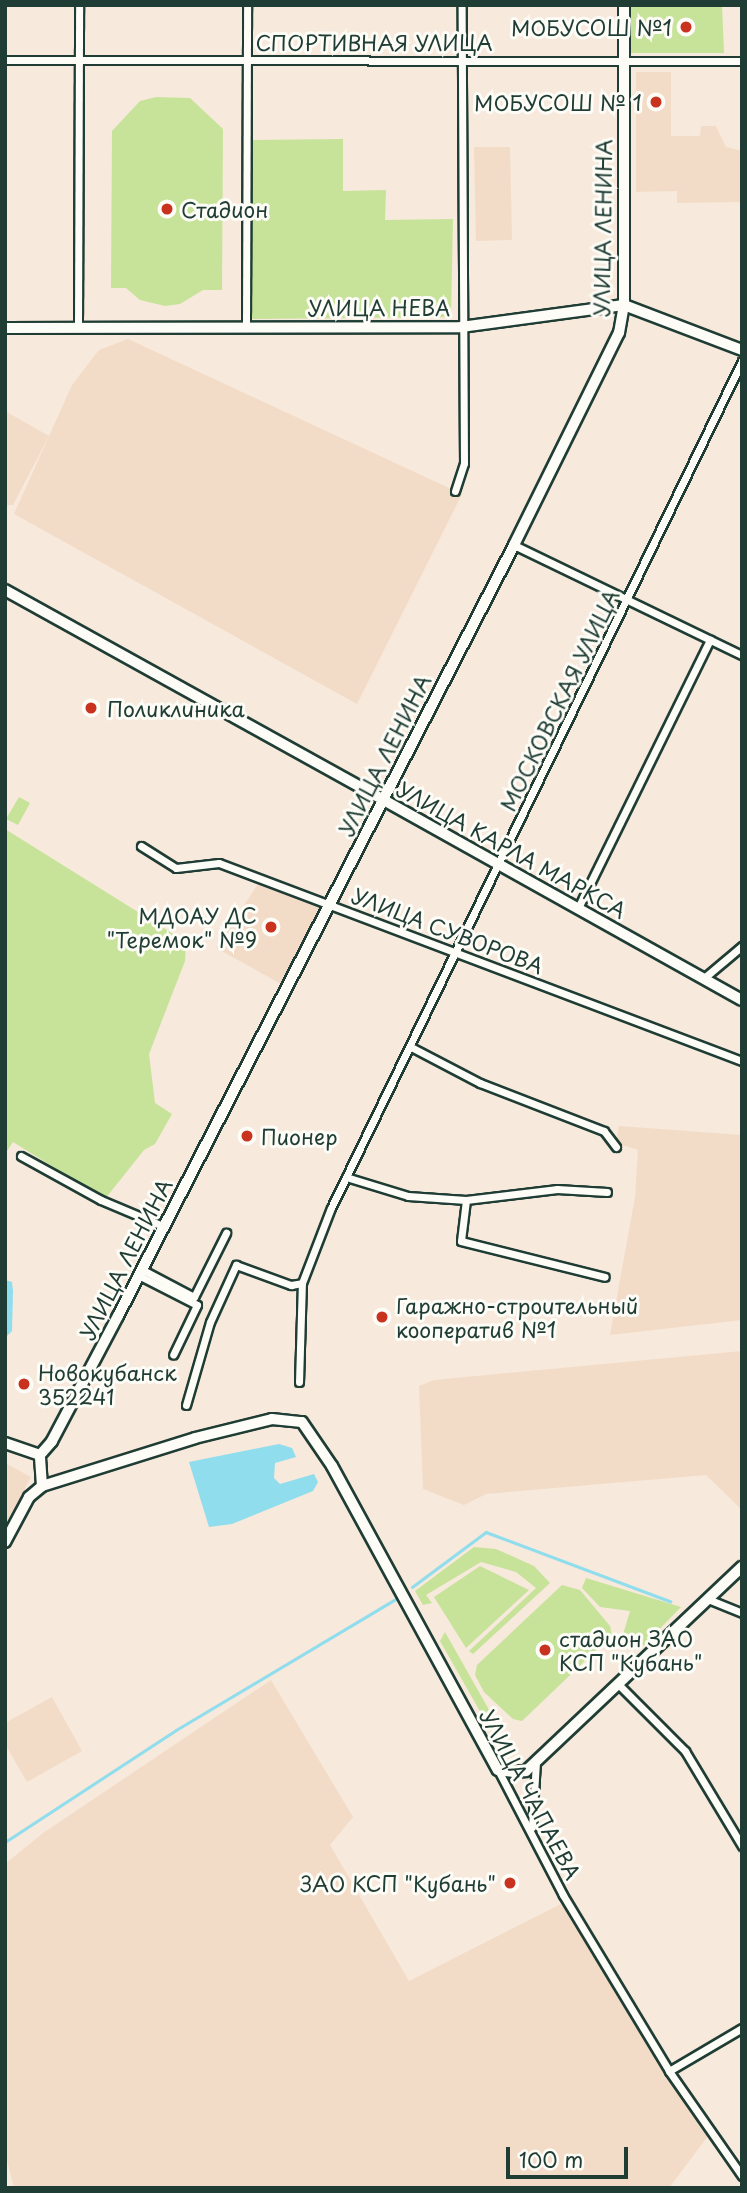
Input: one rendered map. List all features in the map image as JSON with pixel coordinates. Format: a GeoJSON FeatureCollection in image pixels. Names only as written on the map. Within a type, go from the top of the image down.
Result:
{"type":"FeatureCollection","features":[{"type":"Feature","properties":{"kind":"main road","name":"УЛИЦА НЕВА"},"geometry":{"type":"LineString","coordinates":[[5,328],[461,327],[624,304],[742,350]]}},
{"type":"Feature","properties":{"kind":"main road","name":"УЛИЦА ЛЕНИНА"},"geometry":{"type":"LineString","coordinates":[[40,1455],[52,1441],[514,545],[619,333],[624,304]]}},
{"type":"Feature","properties":{"kind":"main road","name":"УЛИЦА КАРЛА МАРКСА"},"geometry":{"type":"LineString","coordinates":[[382,799],[742,1000]]}},
{"type":"Feature","properties":{"kind":"main road"},"geometry":{"type":"LineString","coordinates":[[5,1443],[40,1455],[41,1486],[29,1497],[5,1542]]}},
{"type":"Feature","properties":{"kind":"street"},"geometry":{"type":"LineString","coordinates":[[78,327],[79,5]]}},
{"type":"Feature","properties":{"kind":"street"},"geometry":{"type":"LineString","coordinates":[[246,326],[247,5]]}},
{"type":"Feature","properties":{"kind":"street"},"geometry":{"type":"LineString","coordinates":[[455,491],[464,463],[461,327],[462,5]]}},
{"type":"Feature","properties":{"kind":"street","name":"УЛИЦА ЛЕНИНА"},"geometry":{"type":"LineString","coordinates":[[624,5],[624,304]]}},
{"type":"Feature","properties":{"kind":"street","name":"СПОРТИВНАЯ УЛИЦА"},"geometry":{"type":"LineString","coordinates":[[5,60],[742,61]]}},
{"type":"Feature","properties":{"kind":"street","name":"МОСКОВСКАЯ УЛИЦА"},"geometry":{"type":"LineString","coordinates":[[299,1382],[302,1283],[346,1177],[742,360]]}},
{"type":"Feature","properties":{"kind":"street"},"geometry":{"type":"LineString","coordinates":[[514,545],[742,655]]}},
{"type":"Feature","properties":{"kind":"street","name":"УЛИЦА КАРЛА МАРКСА"},"geometry":{"type":"LineString","coordinates":[[5,590],[382,799]]}},
{"type":"Feature","properties":{"kind":"street"},"geometry":{"type":"LineString","coordinates":[[578,908],[710,640]]}},
{"type":"Feature","properties":{"kind":"street","name":"УЛИЦА СУВОРОВА"},"geometry":{"type":"LineString","coordinates":[[141,846],[176,868],[219,863],[742,1061]]}},
{"type":"Feature","properties":{"kind":"street"},"geometry":{"type":"LineString","coordinates":[[704,978],[742,946]]}},
{"type":"Feature","properties":{"kind":"street"},"geometry":{"type":"LineString","coordinates":[[411,1046],[480,1083],[604,1131],[616,1147]]}},
{"type":"Feature","properties":{"kind":"street"},"geometry":{"type":"LineString","coordinates":[[21,1156],[102,1200],[163,1226]]}},
{"type":"Feature","properties":{"kind":"street"},"geometry":{"type":"LineString","coordinates":[[346,1177],[408,1196],[466,1200],[557,1189],[607,1192]]}},
{"type":"Feature","properties":{"kind":"street"},"geometry":{"type":"LineString","coordinates":[[466,1200],[461,1241],[605,1278]]}},
{"type":"Feature","properties":{"kind":"street"},"geometry":{"type":"LineString","coordinates":[[139,1272],[194,1297],[226,1233]]}},
{"type":"Feature","properties":{"kind":"street"},"geometry":{"type":"LineString","coordinates":[[186,1405],[210,1322],[236,1265],[291,1285],[302,1283]]}},
{"type":"Feature","properties":{"kind":"street"},"geometry":{"type":"LineString","coordinates":[[139,1272],[197,1305],[173,1355]]}},
{"type":"Feature","properties":{"kind":"street","name":"УЛИЦА ЧАПАЕВА"},"geometry":{"type":"LineString","coordinates":[[41,1486],[221,1431],[272,1419],[302,1422],[332,1466],[531,1827],[563,1895],[669,2071],[742,2176]]}},
{"type":"Feature","properties":{"kind":"street"},"geometry":{"type":"LineString","coordinates":[[498,1770],[526,1771],[742,1567]]}},
{"type":"Feature","properties":{"kind":"street"},"geometry":{"type":"LineString","coordinates":[[708,1599],[742,1613]]}},
{"type":"Feature","properties":{"kind":"street"},"geometry":{"type":"LineString","coordinates":[[618,1684],[685,1751],[742,1846]]}},
{"type":"Feature","properties":{"kind":"street"},"geometry":{"type":"LineString","coordinates":[[531,1827],[536,1761]]}},
{"type":"Feature","properties":{"kind":"street"},"geometry":{"type":"LineString","coordinates":[[669,2071],[742,2028]]}},
{"type":"Feature","properties":{"kind":"shaded area"},"geometry":{"type":"Polygon","coordinates":[[[636,72],[671,72],[671,136],[700,136],[701,126],[716,126],[726,147],[742,151],[742,202],[677,203],[677,191],[636,192],[636,72]]]}},
{"type":"Feature","properties":{"kind":"shaded area"},"geometry":{"type":"Polygon","coordinates":[[[474,147],[510,147],[512,240],[476,241],[474,147]]]}},
{"type":"Feature","properties":{"kind":"shaded area"},"geometry":{"type":"Polygon","coordinates":[[[128,339],[462,494],[357,704],[14,514],[72,385],[99,350],[128,339]]]}},
{"type":"Feature","properties":{"kind":"shaded area"},"geometry":{"type":"Polygon","coordinates":[[[5,411],[49,436],[13,505],[5,505],[5,411]]]}},
{"type":"Feature","properties":{"kind":"shaded area","name":"МДОАУ ДС \"Теремок\" №9"},"geometry":{"type":"Polygon","coordinates":[[[258,884],[324,907],[283,985],[216,948],[258,884]]]}},
{"type":"Feature","properties":{"kind":"shaded area"},"geometry":{"type":"Polygon","coordinates":[[[619,1126],[742,1135],[742,1320],[610,1335],[635,1197],[638,1150],[616,1143],[619,1126]]]}},
{"type":"Feature","properties":{"kind":"shaded area"},"geometry":{"type":"Polygon","coordinates":[[[742,1351],[742,1510],[706,1475],[486,1494],[464,1505],[423,1489],[419,1386],[434,1380],[742,1351]]]}},
{"type":"Feature","properties":{"kind":"shaded area"},"geometry":{"type":"Polygon","coordinates":[[[5,1463],[31,1477],[5,1526],[5,1463]]]}},
{"type":"Feature","properties":{"kind":"shaded area","name":"ЗАО КСП \"Кубань\""},"geometry":{"type":"Polygon","coordinates":[[[271,1680],[353,1817],[330,1845],[409,1981],[565,1902],[708,2136],[669,2188],[14,2188],[5,2152],[5,1864],[43,1833],[271,1680]]]}},
{"type":"Feature","properties":{"kind":"shaded area"},"geometry":{"type":"Polygon","coordinates":[[[52,1697],[82,1751],[27,1782],[5,1744],[5,1723],[52,1697]]]}},
{"type":"Feature","properties":{"kind":"green space","name":"МОБУСОШ №1"},"geometry":{"type":"Polygon","coordinates":[[[628,5],[722,5],[724,53],[629,53],[628,5]]]}},
{"type":"Feature","properties":{"kind":"green space","name":"Стадион"},"geometry":{"type":"Polygon","coordinates":[[[156,97],[190,98],[223,129],[222,290],[203,290],[180,304],[165,306],[140,300],[126,288],[111,288],[112,131],[140,101],[156,97]]]}},
{"type":"Feature","properties":{"kind":"green space"},"geometry":{"type":"Polygon","coordinates":[[[343,139],[343,191],[386,190],[385,220],[453,219],[451,317],[249,319],[251,140],[343,139]]]}},
{"type":"Feature","properties":{"kind":"green space"},"geometry":{"type":"Polygon","coordinates":[[[19,797],[30,803],[18,825],[6,819],[19,797]]]}},
{"type":"Feature","properties":{"kind":"green space"},"geometry":{"type":"Polygon","coordinates":[[[5,829],[186,942],[185,961],[149,1054],[155,1103],[172,1114],[155,1144],[144,1150],[105,1199],[13,1142],[5,1154],[5,829]]]}},
{"type":"Feature","properties":{"kind":"green space"},"geometry":{"type":"Polygon","coordinates":[[[474,1547],[496,1549],[534,1566],[550,1583],[473,1654],[469,1651],[536,1588],[516,1572],[481,1562],[426,1595],[432,1603],[423,1605],[415,1591],[474,1547]]]}},
{"type":"Feature","properties":{"kind":"green space"},"geometry":{"type":"Polygon","coordinates":[[[480,1566],[529,1590],[466,1648],[434,1597],[480,1566]]]}},
{"type":"Feature","properties":{"kind":"green space"},"geometry":{"type":"Polygon","coordinates":[[[586,1578],[681,1607],[640,1649],[622,1638],[630,1611],[600,1607],[582,1588],[586,1578]]]}},
{"type":"Feature","properties":{"kind":"green space","name":"стадион ЗАО КСП \"Кубань\""},"geometry":{"type":"Polygon","coordinates":[[[562,1585],[580,1590],[610,1626],[612,1635],[522,1721],[513,1719],[484,1692],[475,1675],[477,1665],[562,1585]]]}},
{"type":"Feature","properties":{"kind":"green space"},"geometry":{"type":"Polygon","coordinates":[[[445,1632],[501,1731],[494,1736],[440,1641],[445,1632]]]}},
{"type":"Feature","properties":{"kind":"water"},"geometry":{"type":"Polygon","coordinates":[[[5,1280],[12,1282],[13,1291],[12,1331],[5,1338],[5,1280]]]}},
{"type":"Feature","properties":{"kind":"water"},"geometry":{"type":"Polygon","coordinates":[[[279,1444],[292,1448],[296,1457],[275,1463],[274,1478],[280,1484],[314,1474],[318,1482],[313,1491],[232,1524],[209,1527],[189,1462],[279,1444]]]}},
{"type":"Feature","properties":{"kind":"waterway"},"geometry":{"type":"LineString","coordinates":[[412,1587],[486,1532],[670,1601]]}},
{"type":"Feature","properties":{"kind":"waterway"},"geometry":{"type":"LineString","coordinates":[[5,1842],[176,1730],[396,1599]]}},
{"type":"Feature","properties":{"kind":"place","name":"МОБУСОШ №1"},"geometry":{"type":"Point","coordinates":[686,27]}},
{"type":"Feature","properties":{"kind":"place","name":"МОБУСОШ № 1"},"geometry":{"type":"Point","coordinates":[656,102]}},
{"type":"Feature","properties":{"kind":"place","name":"Стадион"},"geometry":{"type":"Point","coordinates":[167,209]}},
{"type":"Feature","properties":{"kind":"place","name":"Поликлиника"},"geometry":{"type":"Point","coordinates":[91,708]}},
{"type":"Feature","properties":{"kind":"place","name":"МДОАУ ДС \"Теремок\" №9"},"geometry":{"type":"Point","coordinates":[271,927]}},
{"type":"Feature","properties":{"kind":"place","name":"Пионер"},"geometry":{"type":"Point","coordinates":[247,1136]}},
{"type":"Feature","properties":{"kind":"place","name":"Гаражно-строительный кооператив №1"},"geometry":{"type":"Point","coordinates":[382,1317]}},
{"type":"Feature","properties":{"kind":"place","name":"Новокубанск 352241"},"geometry":{"type":"Point","coordinates":[24,1384]}},
{"type":"Feature","properties":{"kind":"place","name":"стадион ЗАО КСП \"Кубань\""},"geometry":{"type":"Point","coordinates":[545,1650]}},
{"type":"Feature","properties":{"kind":"place","name":"ЗАО КСП \"Кубань\""},"geometry":{"type":"Point","coordinates":[510,1883]}}]}
